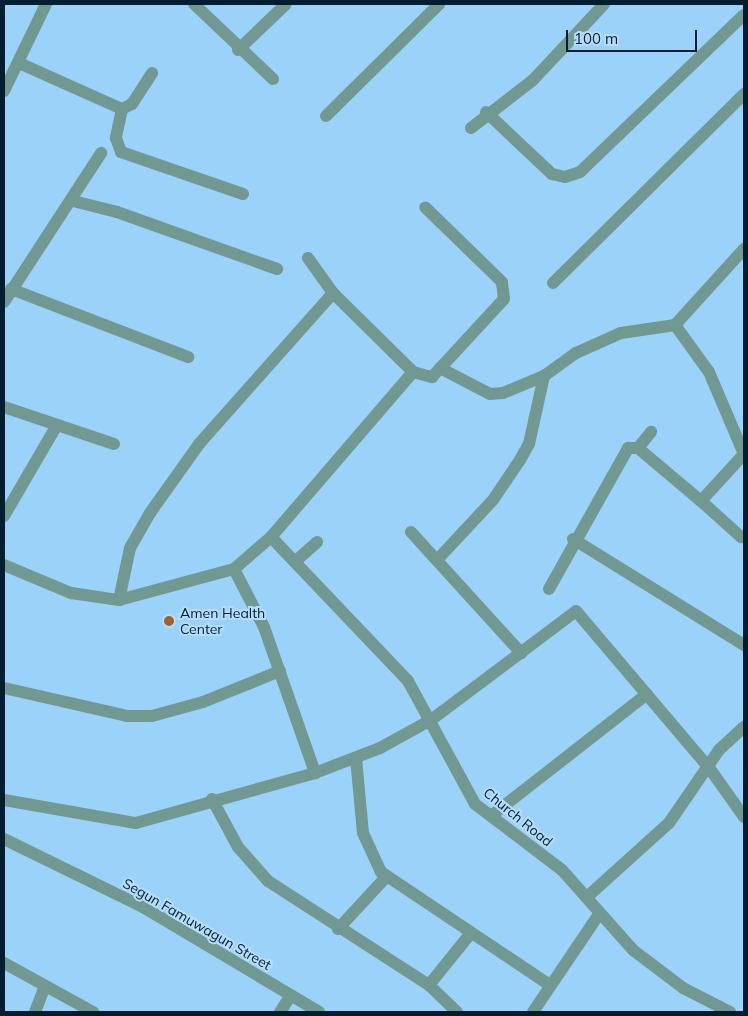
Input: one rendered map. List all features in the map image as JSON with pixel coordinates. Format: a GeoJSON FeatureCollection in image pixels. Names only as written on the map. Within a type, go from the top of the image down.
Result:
{"type":"FeatureCollection","features":[{"type":"Feature","properties":{"kind":"street"},"geometry":{"type":"LineString","coordinates":[[5,83],[19,63],[46,4]]}},
{"type":"Feature","properties":{"kind":"street"},"geometry":{"type":"LineString","coordinates":[[194,4],[238,50],[273,79]]}},
{"type":"Feature","properties":{"kind":"street"},"geometry":{"type":"LineString","coordinates":[[238,50],[286,4]]}},
{"type":"Feature","properties":{"kind":"street"},"geometry":{"type":"LineString","coordinates":[[326,116],[439,4]]}},
{"type":"Feature","properties":{"kind":"street"},"geometry":{"type":"LineString","coordinates":[[471,128],[486,112],[532,80],[604,4]]}},
{"type":"Feature","properties":{"kind":"street"},"geometry":{"type":"LineString","coordinates":[[486,112],[552,174],[565,177],[580,172],[744,15]]}},
{"type":"Feature","properties":{"kind":"street"},"geometry":{"type":"LineString","coordinates":[[19,63],[122,109]]}},
{"type":"Feature","properties":{"kind":"street"},"geometry":{"type":"LineString","coordinates":[[122,109],[132,104],[152,73]]}},
{"type":"Feature","properties":{"kind":"street"},"geometry":{"type":"LineString","coordinates":[[553,283],[744,94]]}},
{"type":"Feature","properties":{"kind":"street"},"geometry":{"type":"LineString","coordinates":[[122,109],[116,138],[121,152],[243,194]]}},
{"type":"Feature","properties":{"kind":"street"},"geometry":{"type":"LineString","coordinates":[[4,302],[11,289],[73,202],[101,153]]}},
{"type":"Feature","properties":{"kind":"street"},"geometry":{"type":"LineString","coordinates":[[73,202],[117,212],[277,270]]}},
{"type":"Feature","properties":{"kind":"street"},"geometry":{"type":"LineString","coordinates":[[308,258],[334,293],[413,372],[427,378],[440,368],[504,299],[506,291],[425,207]]}},
{"type":"Feature","properties":{"kind":"street"},"geometry":{"type":"LineString","coordinates":[[440,368],[490,394],[504,393],[544,376],[576,353],[621,333],[675,326],[744,249]]}},
{"type":"Feature","properties":{"kind":"street"},"geometry":{"type":"LineString","coordinates":[[11,289],[188,356]]}},
{"type":"Feature","properties":{"kind":"street"},"geometry":{"type":"LineString","coordinates":[[119,600],[130,548],[155,505],[198,444],[334,293]]}},
{"type":"Feature","properties":{"kind":"street"},"geometry":{"type":"LineString","coordinates":[[675,326],[709,372],[744,454],[701,501]]}},
{"type":"Feature","properties":{"kind":"street"},"geometry":{"type":"LineString","coordinates":[[4,565],[71,593],[119,600],[234,569],[271,537],[413,372]]}},
{"type":"Feature","properties":{"kind":"street"},"geometry":{"type":"LineString","coordinates":[[437,560],[493,500],[520,460],[529,444],[544,376]]}},
{"type":"Feature","properties":{"kind":"street"},"geometry":{"type":"LineString","coordinates":[[4,407],[114,444]]}},
{"type":"Feature","properties":{"kind":"street"},"geometry":{"type":"LineString","coordinates":[[4,516],[57,425]]}},
{"type":"Feature","properties":{"kind":"street"},"geometry":{"type":"LineString","coordinates":[[638,448],[651,432]]}},
{"type":"Feature","properties":{"kind":"street"},"geometry":{"type":"LineString","coordinates":[[549,589],[573,539],[628,448],[638,448],[741,537]]}},
{"type":"Feature","properties":{"kind":"street"},"geometry":{"type":"LineString","coordinates":[[411,532],[521,653]]}},
{"type":"Feature","properties":{"kind":"street","name":"Church Road"},"geometry":{"type":"LineString","coordinates":[[271,537],[297,560],[408,681],[431,720],[468,794],[491,816],[562,870],[587,897],[599,914],[665,976],[730,1012]]}},
{"type":"Feature","properties":{"kind":"street"},"geometry":{"type":"LineString","coordinates":[[573,539],[744,645]]}},
{"type":"Feature","properties":{"kind":"street"},"geometry":{"type":"LineString","coordinates":[[297,560],[317,542]]}},
{"type":"Feature","properties":{"kind":"street"},"geometry":{"type":"LineString","coordinates":[[234,569],[280,671],[314,773]]}},
{"type":"Feature","properties":{"kind":"street"},"geometry":{"type":"LineString","coordinates":[[4,800],[136,822],[212,799],[314,773],[356,758],[431,720],[576,611],[710,769],[744,817]]}},
{"type":"Feature","properties":{"kind":"street"},"geometry":{"type":"LineString","coordinates":[[4,688],[128,716],[152,716],[204,702],[280,671]]}},
{"type":"Feature","properties":{"kind":"street"},"geometry":{"type":"LineString","coordinates":[[491,816],[647,694]]}},
{"type":"Feature","properties":{"kind":"street"},"geometry":{"type":"LineString","coordinates":[[587,897],[669,823],[710,769],[719,750],[744,727]]}},
{"type":"Feature","properties":{"kind":"street"},"geometry":{"type":"LineString","coordinates":[[356,758],[363,833],[373,860],[387,876],[550,985]]}},
{"type":"Feature","properties":{"kind":"street"},"geometry":{"type":"LineString","coordinates":[[212,799],[238,847],[268,880],[338,929],[429,985],[457,1012]]}},
{"type":"Feature","properties":{"kind":"street","name":"Segun Famuwagun Street"},"geometry":{"type":"LineString","coordinates":[[4,840],[143,907],[318,1012]]}},
{"type":"Feature","properties":{"kind":"street"},"geometry":{"type":"LineString","coordinates":[[338,929],[387,876]]}},
{"type":"Feature","properties":{"kind":"street"},"geometry":{"type":"LineString","coordinates":[[533,1012],[599,914]]}},
{"type":"Feature","properties":{"kind":"street"},"geometry":{"type":"LineString","coordinates":[[429,985],[470,933]]}},
{"type":"Feature","properties":{"kind":"street"},"geometry":{"type":"LineString","coordinates":[[4,962],[92,1012]]}},
{"type":"Feature","properties":{"kind":"street"},"geometry":{"type":"LineString","coordinates":[[35,1012],[45,986]]}},
{"type":"Feature","properties":{"kind":"street"},"geometry":{"type":"LineString","coordinates":[[280,1012],[290,995]]}},
{"type":"Feature","properties":{"kind":"place","name":"Amen Health Center"},"geometry":{"type":"Point","coordinates":[169,621]}}]}
